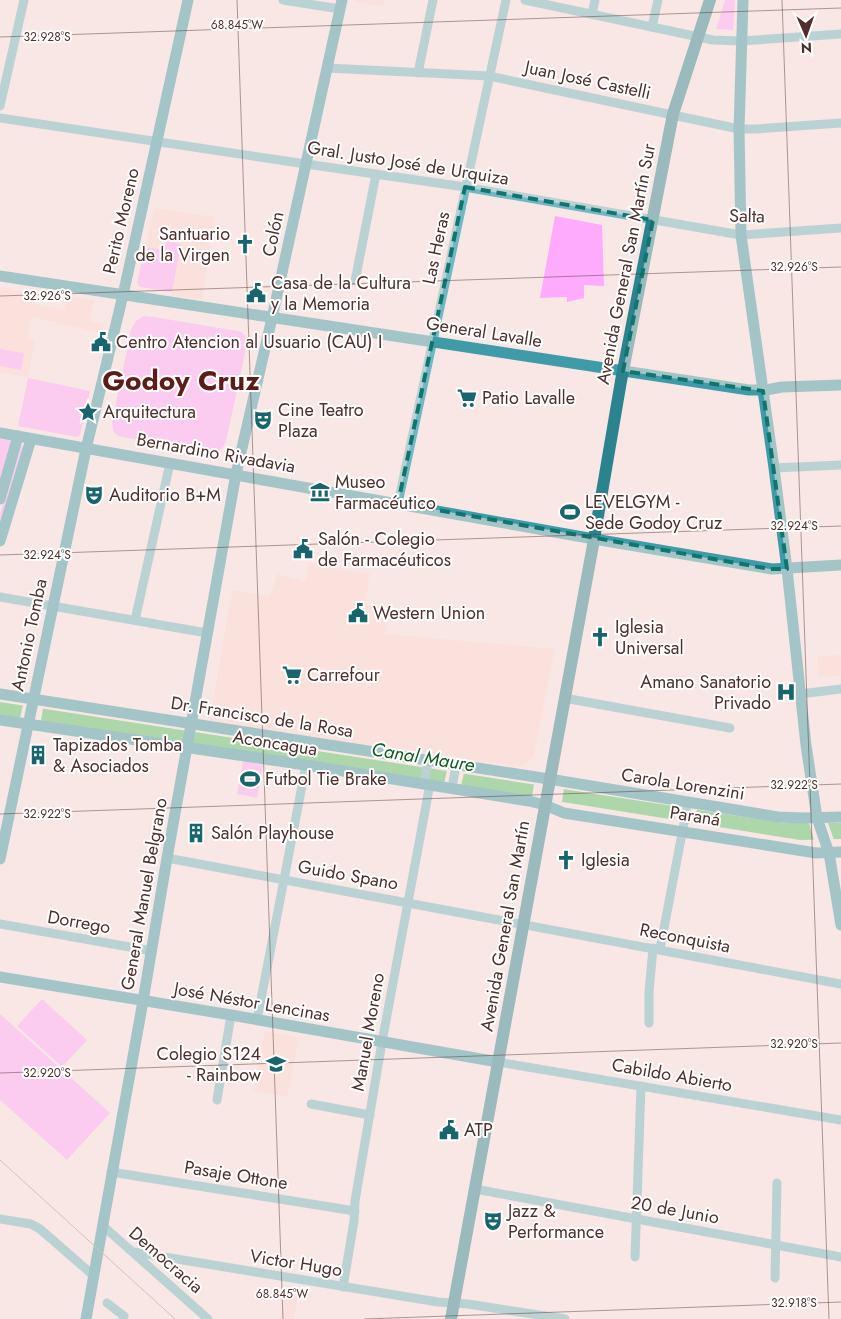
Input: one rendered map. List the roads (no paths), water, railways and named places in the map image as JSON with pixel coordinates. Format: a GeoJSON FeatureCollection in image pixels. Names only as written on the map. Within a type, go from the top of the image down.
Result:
{"type":"FeatureCollection","features":[{"type":"Feature","properties":{"kind":"main road","name":"Avenida General San Martín Sur"},"geometry":{"type":"LineString","coordinates":[[594,539],[623,371],[673,114],[710,0]]}},
{"type":"Feature","properties":{"kind":"main road","name":"Avenida General San Martín"},"geometry":{"type":"LineString","coordinates":[[451,1319],[594,539]]}},
{"type":"Feature","properties":{"kind":"street"},"geometry":{"type":"LineString","coordinates":[[0,106],[24,0]]}},
{"type":"Feature","properties":{"kind":"street","name":"Perito Moreno"},"geometry":{"type":"LineString","coordinates":[[86,449],[123,295],[188,0]]}},
{"type":"Feature","properties":{"kind":"street"},"geometry":{"type":"LineString","coordinates":[[283,0],[341,4]]}},
{"type":"Feature","properties":{"kind":"street"},"geometry":{"type":"LineString","coordinates":[[418,73],[433,0]]}},
{"type":"Feature","properties":{"kind":"street","name":"Las Heras"},"geometry":{"type":"LineString","coordinates":[[398,503],[506,0]]}},
{"type":"Feature","properties":{"kind":"street"},"geometry":{"type":"LineString","coordinates":[[525,0],[721,41],[841,34]]}},
{"type":"Feature","properties":{"kind":"street"},"geometry":{"type":"LineString","coordinates":[[592,14],[595,0]]}},
{"type":"Feature","properties":{"kind":"street"},"geometry":{"type":"LineString","coordinates":[[652,27],[658,0]]}},
{"type":"Feature","properties":{"kind":"street"},"geometry":{"type":"LineString","coordinates":[[743,0],[740,129],[741,235],[774,468],[800,694],[818,820],[824,840],[835,853],[841,925]]}},
{"type":"Feature","properties":{"kind":"street","name":"Colón"},"geometry":{"type":"LineString","coordinates":[[236,474],[341,4]]}},
{"type":"Feature","properties":{"kind":"street","name":"Juan José Castelli"},"geometry":{"type":"LineString","coordinates":[[327,68],[489,76],[740,129],[841,124]]}},
{"type":"Feature","properties":{"kind":"street","name":"Gral. Justo José de Urquiza"},"geometry":{"type":"LineString","coordinates":[[0,118],[466,187],[653,220]]}},
{"type":"Feature","properties":{"kind":"street"},"geometry":{"type":"LineString","coordinates":[[355,281],[376,174]]}},
{"type":"Feature","properties":{"kind":"street","name":"Salta"},"geometry":{"type":"LineString","coordinates":[[653,220],[741,235],[841,228]]}},
{"type":"Feature","properties":{"kind":"street","name":"General Lavalle"},"geometry":{"type":"LineString","coordinates":[[0,276],[748,390],[841,385]]}},
{"type":"Feature","properties":{"kind":"street","name":"Bernardino Rivadavia"},"geometry":{"type":"LineString","coordinates":[[0,433],[772,569],[841,565]]}},
{"type":"Feature","properties":{"kind":"street"},"geometry":{"type":"LineString","coordinates":[[0,499],[18,436]]}},
{"type":"Feature","properties":{"kind":"street"},"geometry":{"type":"LineString","coordinates":[[0,541],[31,439]]}},
{"type":"Feature","properties":{"kind":"street","name":"Antonio Tomba"},"geometry":{"type":"LineString","coordinates":[[0,859],[86,449]]}},
{"type":"Feature","properties":{"kind":"street"},"geometry":{"type":"LineString","coordinates":[[135,620],[170,463]]}},
{"type":"Feature","properties":{"kind":"street"},"geometry":{"type":"LineString","coordinates":[[774,468],[841,465]]}},
{"type":"Feature","properties":{"kind":"street","name":"General Manuel Belgrano"},"geometry":{"type":"LineString","coordinates":[[86,1319],[236,474]]}},
{"type":"Feature","properties":{"kind":"street"},"geometry":{"type":"LineString","coordinates":[[0,597],[208,633]]}},
{"type":"Feature","properties":{"kind":"street"},"geometry":{"type":"LineString","coordinates":[[800,694],[841,690]]}},
{"type":"Feature","properties":{"kind":"street","name":"Dr. Francisco de la Rosa"},"geometry":{"type":"LineString","coordinates":[[0,694],[32,703],[549,783]]}},
{"type":"Feature","properties":{"kind":"street"},"geometry":{"type":"LineString","coordinates":[[564,698],[730,728]]}},
{"type":"Feature","properties":{"kind":"street","name":"Aconcagua"},"geometry":{"type":"LineString","coordinates":[[0,720],[29,722],[452,786],[545,802]]}},
{"type":"Feature","properties":{"kind":"street","name":"Manuel Moreno"},"geometry":{"type":"LineString","coordinates":[[343,1287],[354,1221],[355,1201],[382,1042],[409,902],[427,764]]}},
{"type":"Feature","properties":{"kind":"street"},"geometry":{"type":"LineString","coordinates":[[257,1020],[306,765]]}},
{"type":"Feature","properties":{"kind":"street"},"geometry":{"type":"LineString","coordinates":[[452,786],[455,768]]}},
{"type":"Feature","properties":{"kind":"street","name":"Carola Lorenzini"},"geometry":{"type":"LineString","coordinates":[[549,783],[778,817],[818,820],[841,817]]}},
{"type":"Feature","properties":{"kind":"street","name":"Paraná"},"geometry":{"type":"LineString","coordinates":[[545,802],[564,812],[683,826],[816,853],[835,853]]}},
{"type":"Feature","properties":{"kind":"street"},"geometry":{"type":"LineString","coordinates":[[649,1023],[649,986],[687,805]]}},
{"type":"Feature","properties":{"kind":"street","name":"Guido Spano"},"geometry":{"type":"LineString","coordinates":[[167,858],[523,924]]}},
{"type":"Feature","properties":{"kind":"street","name":"Dorrego"},"geometry":{"type":"LineString","coordinates":[[0,924],[152,951]]}},
{"type":"Feature","properties":{"kind":"street","name":"Reconquista"},"geometry":{"type":"LineString","coordinates":[[523,924],[841,984]]}},
{"type":"Feature","properties":{"kind":"street","name":"José Néstor Lencinas"},"geometry":{"type":"LineString","coordinates":[[0,977],[498,1062]]}},
{"type":"Feature","properties":{"kind":"street"},"geometry":{"type":"LineString","coordinates":[[217,1100],[231,1015]]}},
{"type":"Feature","properties":{"kind":"street","name":"Cabildo Abierto"},"geometry":{"type":"LineString","coordinates":[[498,1062],[841,1120]]}},
{"type":"Feature","properties":{"kind":"street"},"geometry":{"type":"LineString","coordinates":[[635,1257],[641,1086]]}},
{"type":"Feature","properties":{"kind":"street"},"geometry":{"type":"LineString","coordinates":[[312,1104],[370,1115]]}},
{"type":"Feature","properties":{"kind":"street","name":"Pasaje Ottone"},"geometry":{"type":"LineString","coordinates":[[112,1172],[355,1211]]}},
{"type":"Feature","properties":{"kind":"street"},"geometry":{"type":"LineString","coordinates":[[775,1278],[777,1183]]}},
{"type":"Feature","properties":{"kind":"street","name":"20 de Junio"},"geometry":{"type":"LineString","coordinates":[[474,1189],[841,1257]]}},
{"type":"Feature","properties":{"kind":"street"},"geometry":{"type":"LineString","coordinates":[[0,1219],[31,1224],[40,1228],[94,1276]]}},
{"type":"Feature","properties":{"kind":"street","name":"Democracia"},"geometry":{"type":"LineString","coordinates":[[102,1225],[208,1319]]}},
{"type":"Feature","properties":{"kind":"street","name":"Victor Hugo"},"geometry":{"type":"LineString","coordinates":[[134,1252],[438,1302],[468,1304],[565,1319]]}},
{"type":"Feature","properties":{"kind":"street"},"geometry":{"type":"LineString","coordinates":[[160,1275],[157,1269],[158,1263],[162,1259],[168,1258]]}},
{"type":"Feature","properties":{"kind":"street"},"geometry":{"type":"LineString","coordinates":[[107,1303],[124,1316],[123,1319]]}},
{"type":"Feature","properties":{"kind":"tram line"},"geometry":{"type":"LineString","coordinates":[[0,1160],[175,1319]]}},
{"type":"Feature","properties":{"kind":"place","name":"Santuario de la Virgen"},"geometry":{"type":"Point","coordinates":[245,244]}},
{"type":"Feature","properties":{"kind":"place","name":"Casa de la Cultura y la Memoria"},"geometry":{"type":"Point","coordinates":[256,293]}},
{"type":"Feature","properties":{"kind":"place","name":"Centro Atencion al Usuario (CAU) I"},"geometry":{"type":"Point","coordinates":[101,342]}},
{"type":"Feature","properties":{"kind":"place","name":"Patio Lavalle"},"geometry":{"type":"Point","coordinates":[467,398]}},
{"type":"Feature","properties":{"kind":"place","name":"Arquitectura"},"geometry":{"type":"Point","coordinates":[88,412]}},
{"type":"Feature","properties":{"kind":"place","name":"Cine Teatro Plaza"},"geometry":{"type":"Point","coordinates":[263,420]}},
{"type":"Feature","properties":{"kind":"place","name":"Museo Farmacéutico"},"geometry":{"type":"Point","coordinates":[320,492]}},
{"type":"Feature","properties":{"kind":"place","name":"Auditorio B+M"},"geometry":{"type":"Point","coordinates":[94,495]}},
{"type":"Feature","properties":{"kind":"place","name":"LEVELGYM - Sede Godoy Cruz"},"geometry":{"type":"Point","coordinates":[570,512]}},
{"type":"Feature","properties":{"kind":"place","name":"Salón - Colegio de Farmacéuticos"},"geometry":{"type":"Point","coordinates":[303,549]}},
{"type":"Feature","properties":{"kind":"place","name":"Western Union"},"geometry":{"type":"Point","coordinates":[358,613]}},
{"type":"Feature","properties":{"kind":"place","name":"Iglesia Universal"},"geometry":{"type":"Point","coordinates":[600,637]}},
{"type":"Feature","properties":{"kind":"place","name":"Carrefour"},"geometry":{"type":"Point","coordinates":[292,675]}},
{"type":"Feature","properties":{"kind":"place","name":"Amano Sanatorio Privado"},"geometry":{"type":"Point","coordinates":[786,692]}},
{"type":"Feature","properties":{"kind":"place","name":"Tapizados Tomba & Asociados"},"geometry":{"type":"Point","coordinates":[38,755]}},
{"type":"Feature","properties":{"kind":"place","name":"Futbol Tie Brake"},"geometry":{"type":"Point","coordinates":[250,779]}},
{"type":"Feature","properties":{"kind":"place","name":"Salón Playhouse"},"geometry":{"type":"Point","coordinates":[196,833]}},
{"type":"Feature","properties":{"kind":"place","name":"Iglesia"},"geometry":{"type":"Point","coordinates":[566,860]}},
{"type":"Feature","properties":{"kind":"place","name":"Colegio S124 - Rainbow"},"geometry":{"type":"Point","coordinates":[276,1064]}},
{"type":"Feature","properties":{"kind":"place","name":"ATP"},"geometry":{"type":"Point","coordinates":[449,1130]}},
{"type":"Feature","properties":{"kind":"place","name":"Jazz & Performance"},"geometry":{"type":"Point","coordinates":[493,1221]}},
{"type":"Feature","properties":{"kind":"district","name":"Godoy Cruz"},"geometry":{"type":"Point","coordinates":[181,380]}},
{"type":"Feature","properties":{"kind":"water label","name":"Canal Maure"},"geometry":{"type":"Point","coordinates":[423,757]}}]}
